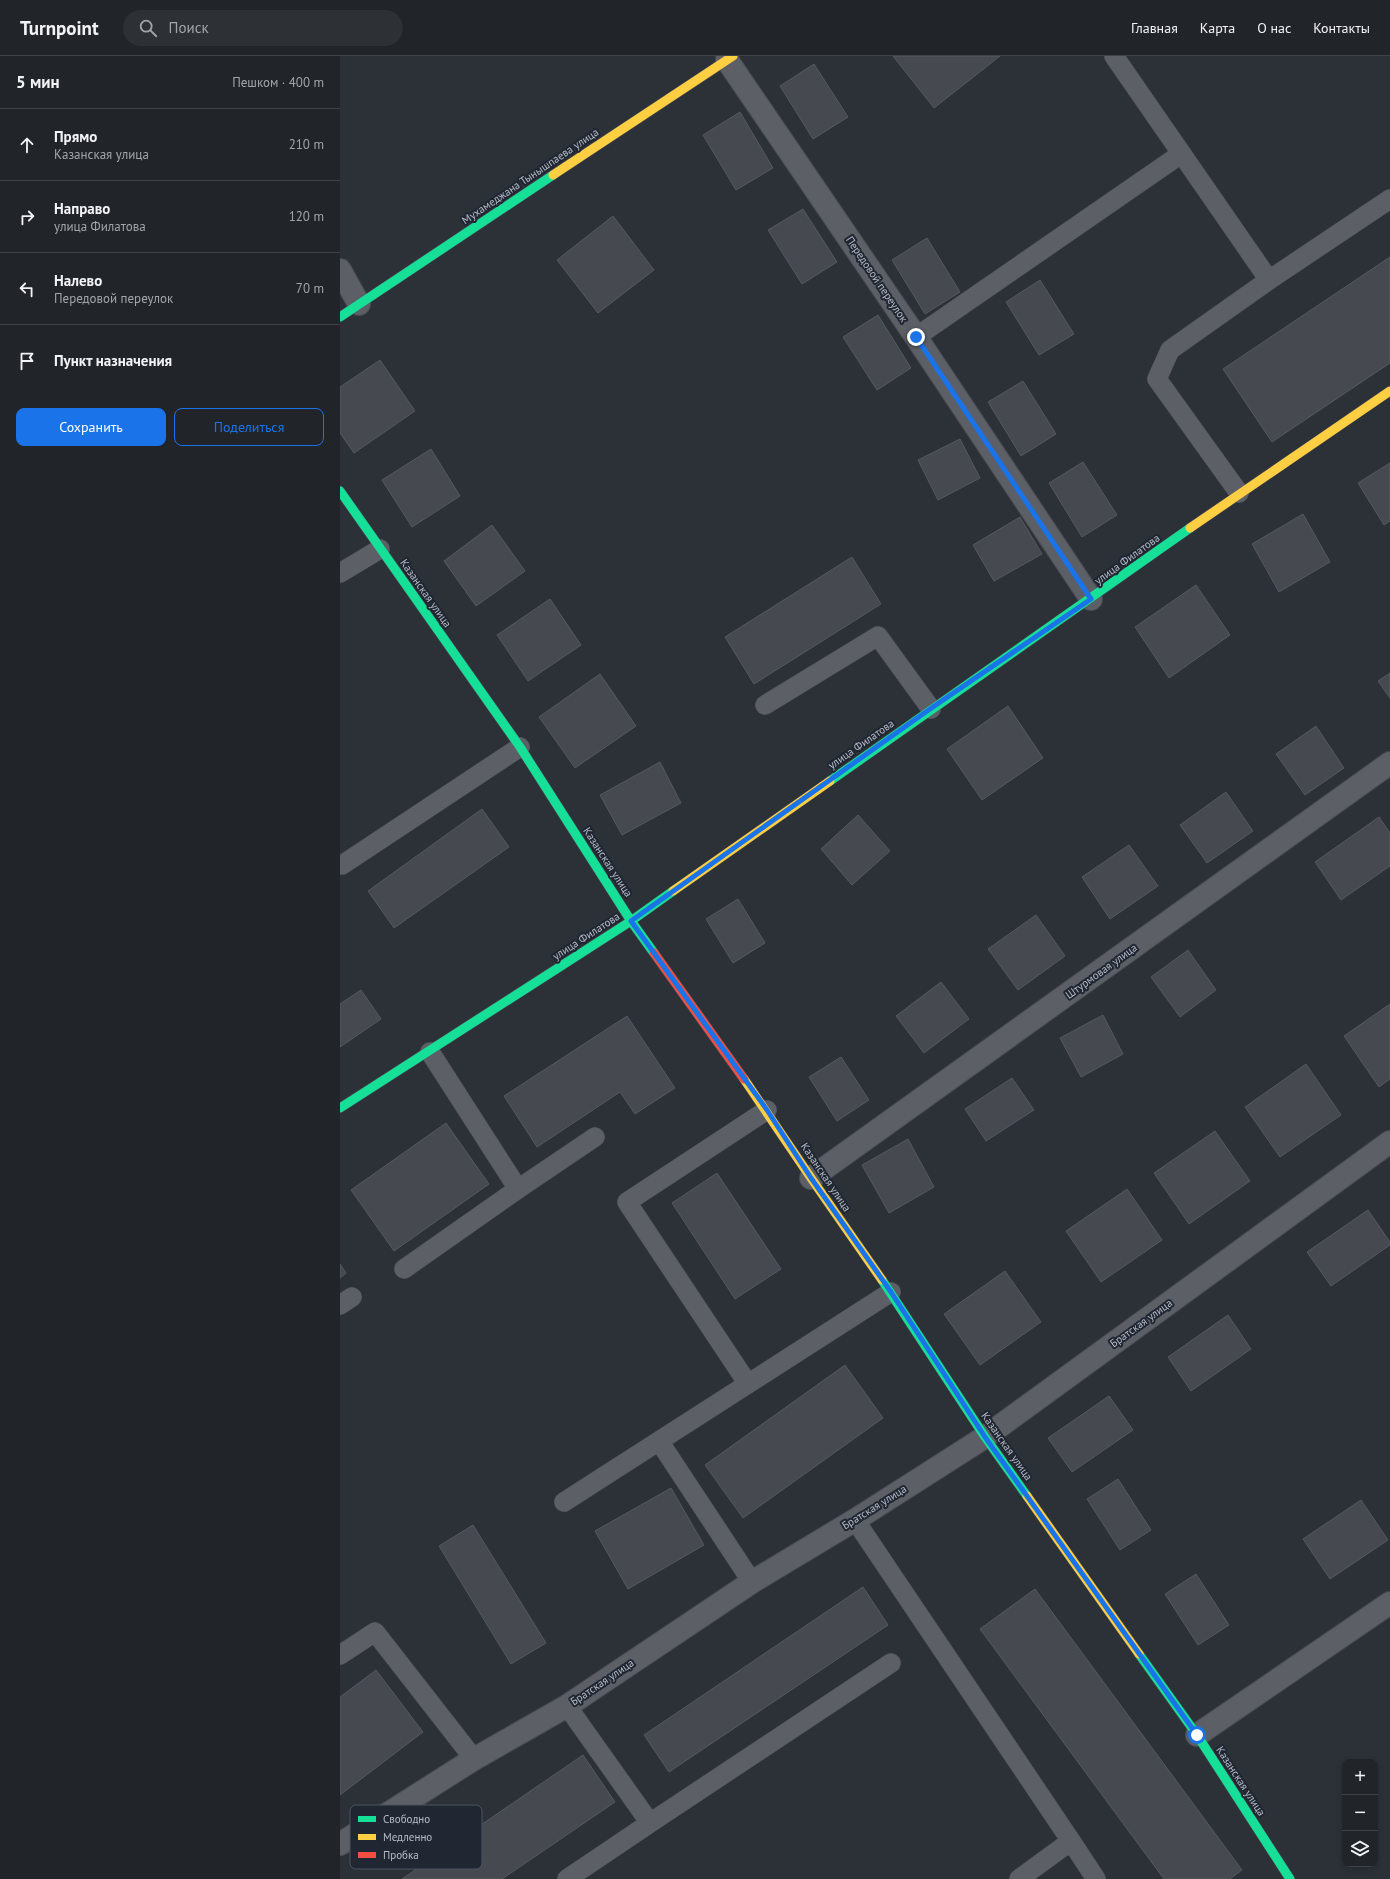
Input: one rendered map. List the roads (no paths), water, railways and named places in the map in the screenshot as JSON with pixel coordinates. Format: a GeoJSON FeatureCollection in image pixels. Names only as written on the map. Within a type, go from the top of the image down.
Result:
{"type":"FeatureCollection","features":[{"type":"Feature","properties":{"kind":"street","name":"Мухамеджана Тынышпаева улица"},"geometry":{"type":"LineString","coordinates":[[340,316],[730,58]]}},
{"type":"Feature","properties":{"kind":"street","name":"Передовой переулок"},"geometry":{"type":"LineString","coordinates":[[730,58],[1091,599]]}},
{"type":"Feature","properties":{"kind":"street"},"geometry":{"type":"LineString","coordinates":[[340,270],[359,304]]}},
{"type":"Feature","properties":{"kind":"street","name":"улица Филатова"},"geometry":{"type":"LineString","coordinates":[[340,1108],[430,1052],[631,921],[930,709],[1091,599],[1239,493],[1390,391]]}},
{"type":"Feature","properties":{"kind":"street","name":"Казанская улица"},"geometry":{"type":"LineString","coordinates":[[340,491],[380,550],[520,747],[631,921],[767,1110],[811,1178],[891,1292],[985,1437],[1197,1735],[1290,1879]]}},
{"type":"Feature","properties":{"kind":"street","name":"Штурмовая улица"},"geometry":{"type":"LineString","coordinates":[[811,1178],[1390,763]]}},
{"type":"Feature","properties":{"kind":"street","name":"Братская улица"},"geometry":{"type":"LineString","coordinates":[[401,1805],[474,1759],[567,1706],[752,1582],[855,1520],[985,1437],[1390,1142]]}},
{"type":"Feature","properties":{"kind":"street"},"geometry":{"type":"LineString","coordinates":[[1197,1735],[1390,1604]]}},
{"type":"Feature","properties":{"kind":"street","name":"Братская улица"},"geometry":{"type":"LineString","coordinates":[[340,1844],[350,1838]]}},
{"type":"Feature","properties":{"kind":"lane"},"geometry":{"type":"LineString","coordinates":[[1114,56],[1269,280]]}},
{"type":"Feature","properties":{"kind":"lane"},"geometry":{"type":"LineString","coordinates":[[916,337],[1181,154]]}},
{"type":"Feature","properties":{"kind":"lane"},"geometry":{"type":"LineString","coordinates":[[1239,493],[1157,379],[1170,350],[1269,280],[1390,199]]}},
{"type":"Feature","properties":{"kind":"lane"},"geometry":{"type":"LineString","coordinates":[[340,573],[380,550]]}},
{"type":"Feature","properties":{"kind":"lane"},"geometry":{"type":"LineString","coordinates":[[765,705],[878,636],[930,709]]}},
{"type":"Feature","properties":{"kind":"lane"},"geometry":{"type":"LineString","coordinates":[[342,865],[520,747]]}},
{"type":"Feature","properties":{"kind":"lane"},"geometry":{"type":"LineString","coordinates":[[430,1052],[518,1189]]}},
{"type":"Feature","properties":{"kind":"lane"},"geometry":{"type":"LineString","coordinates":[[748,1384],[627,1202],[767,1110]]}},
{"type":"Feature","properties":{"kind":"lane"},"geometry":{"type":"LineString","coordinates":[[404,1269],[595,1137]]}},
{"type":"Feature","properties":{"kind":"lane"},"geometry":{"type":"LineString","coordinates":[[564,1502],[891,1292]]}},
{"type":"Feature","properties":{"kind":"lane"},"geometry":{"type":"LineString","coordinates":[[659,1441],[752,1582]]}},
{"type":"Feature","properties":{"kind":"lane"},"geometry":{"type":"LineString","coordinates":[[855,1520],[1072,1841],[1096,1879]]}},
{"type":"Feature","properties":{"kind":"lane"},"geometry":{"type":"LineString","coordinates":[[340,1654],[375,1632],[474,1759]]}},
{"type":"Feature","properties":{"kind":"lane"},"geometry":{"type":"LineString","coordinates":[[567,1879],[891,1663]]}},
{"type":"Feature","properties":{"kind":"lane"},"geometry":{"type":"LineString","coordinates":[[567,1706],[650,1823]]}},
{"type":"Feature","properties":{"kind":"lane"},"geometry":{"type":"LineString","coordinates":[[1019,1879],[1072,1841]]}}]}
